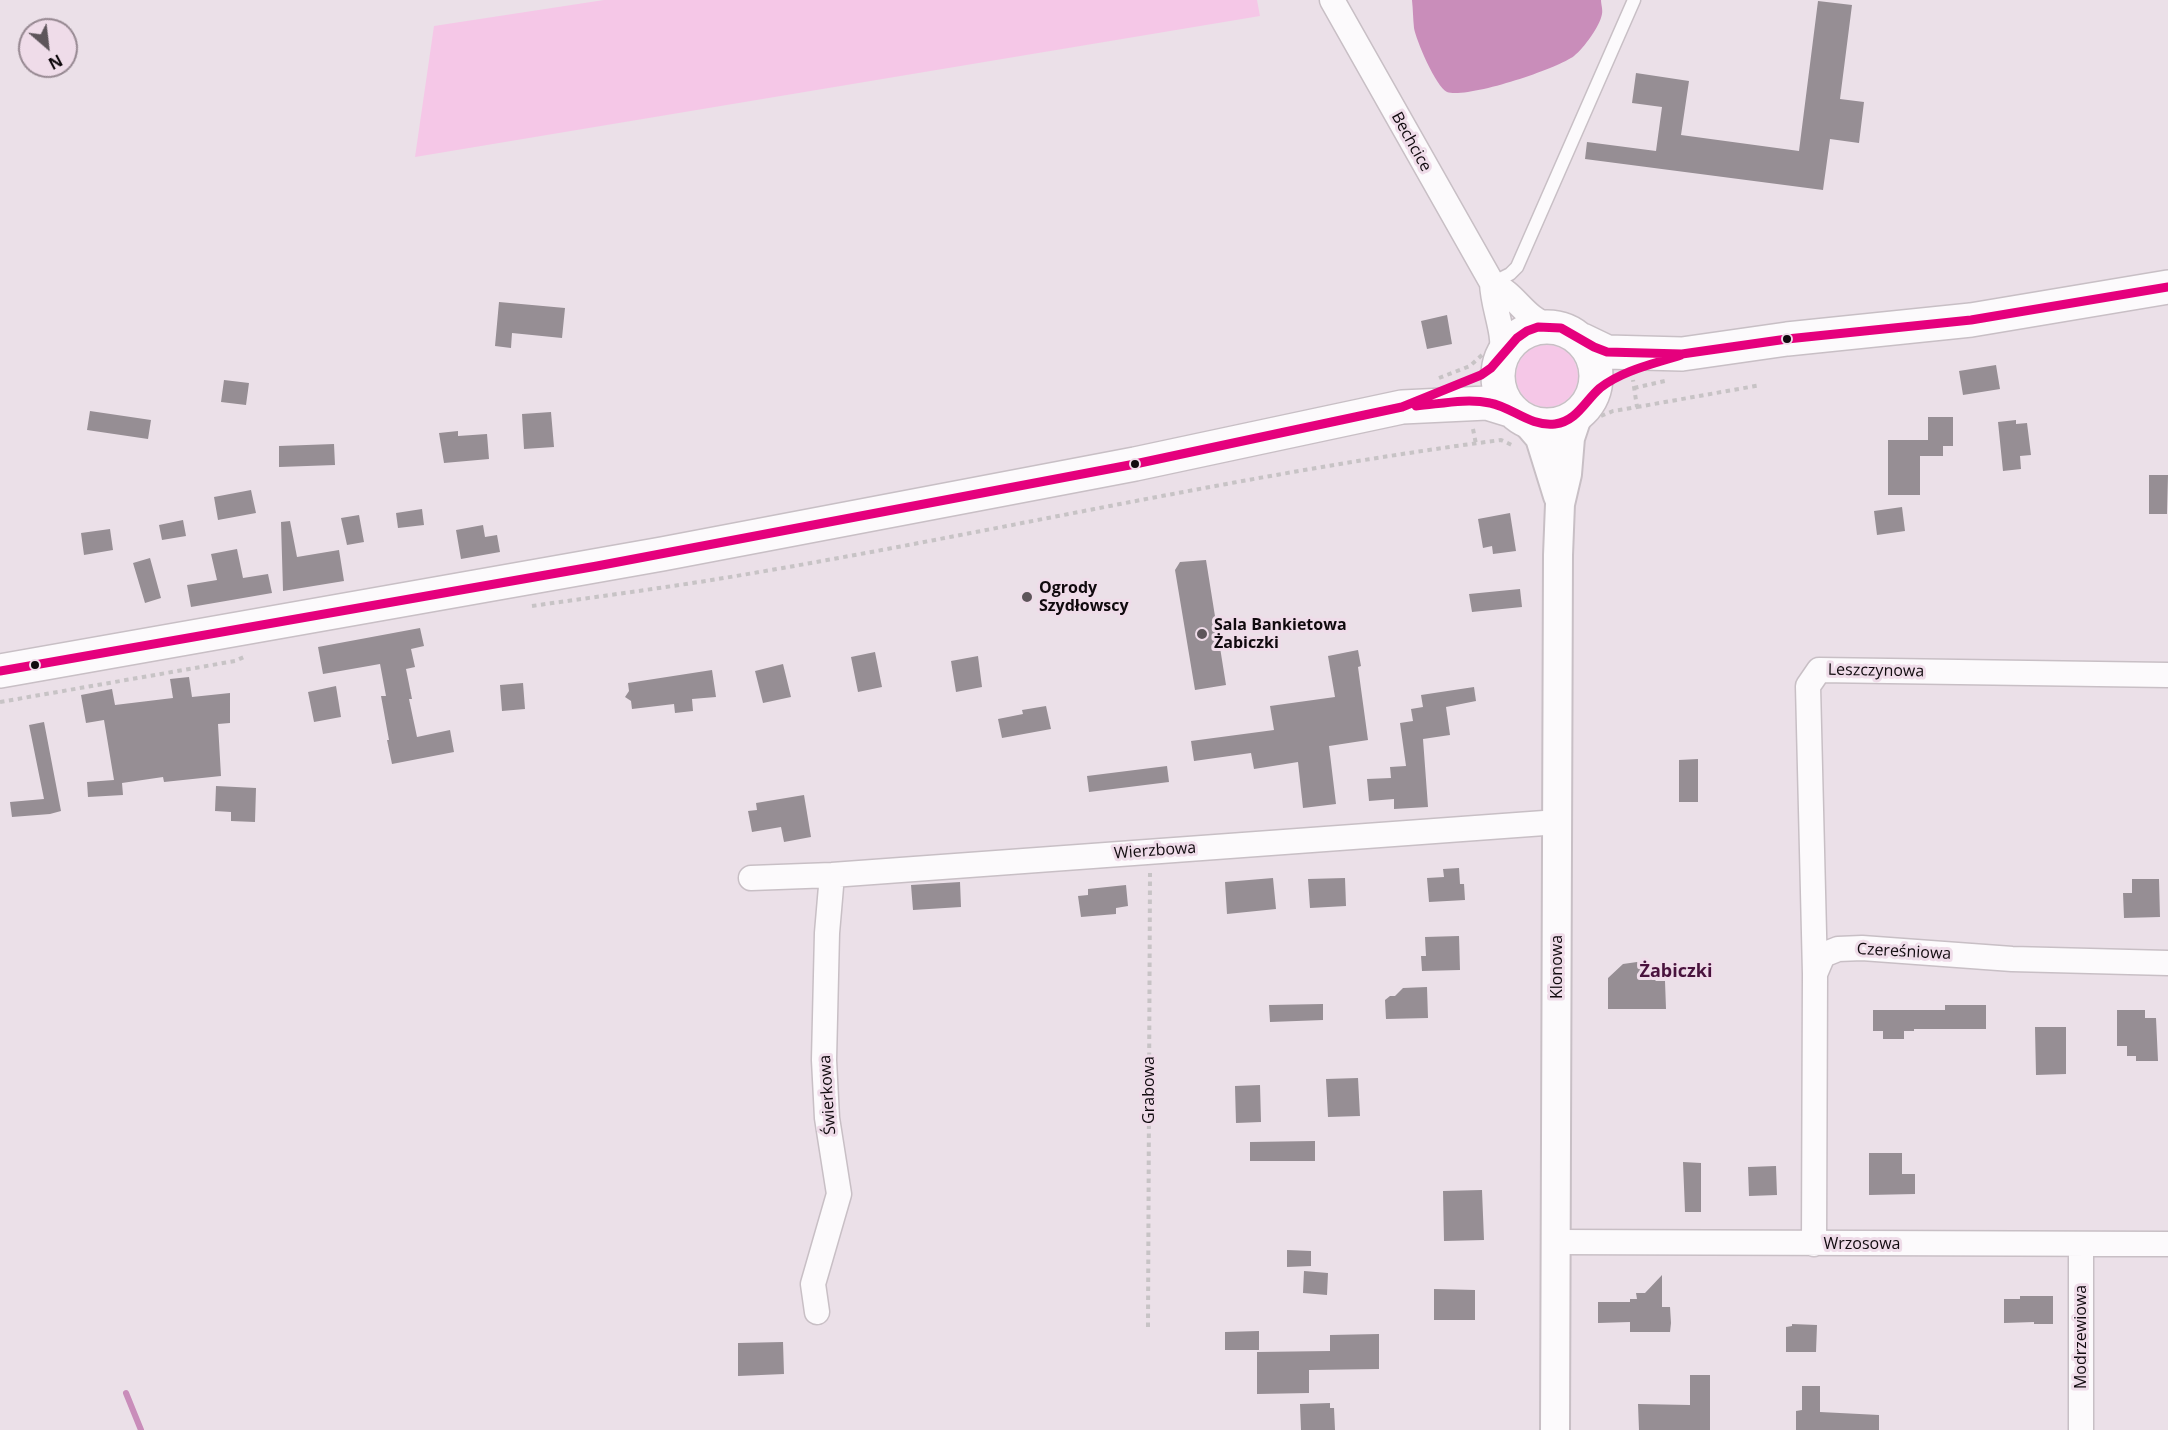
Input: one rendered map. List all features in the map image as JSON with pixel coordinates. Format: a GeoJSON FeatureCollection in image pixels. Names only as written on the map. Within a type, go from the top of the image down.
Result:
{"type":"FeatureCollection","features":[{"type":"Feature","properties":{"kind":"main road"},"geometry":{"type":"LineString","coordinates":[[1402,407],[1481,375],[1491,368],[1508,346],[1527,331],[1550,327],[1561,328],[1607,352],[1682,354],[1787,339],[1971,320],[2168,286]]}},
{"type":"Feature","properties":{"kind":"main road"},"geometry":{"type":"LineString","coordinates":[[1582,340],[1589,350],[1597,372],[1589,409]]}},
{"type":"Feature","properties":{"kind":"main road"},"geometry":{"type":"LineString","coordinates":[[0,671],[674,552],[1135,464],[1402,407],[1487,402],[1519,426],[1557,424],[1589,409],[1617,379],[1682,354]]}},
{"type":"Feature","properties":{"kind":"main road"},"geometry":{"type":"LineString","coordinates":[[1502,356],[1498,379],[1506,402],[1519,426]]}},
{"type":"Feature","properties":{"kind":"street","name":"Bechcice"},"geometry":{"type":"LineString","coordinates":[[1332,0],[1492,283],[1493,299],[1503,331],[1502,356]]}},
{"type":"Feature","properties":{"kind":"street","name":"Bechcice"},"geometry":{"type":"LineString","coordinates":[[1492,283],[1507,290],[1536,321],[1550,327]]}},
{"type":"Feature","properties":{"kind":"street","name":"Klonowa"},"geometry":{"type":"LineString","coordinates":[[1555,1430],[1558,555],[1560,504],[1567,474],[1570,438],[1589,409]]}},
{"type":"Feature","properties":{"kind":"street","name":"Klonowa"},"geometry":{"type":"LineString","coordinates":[[1519,426],[1540,438],[1560,504]]}},
{"type":"Feature","properties":{"kind":"street","name":"Leszczynowa"},"geometry":{"type":"LineString","coordinates":[[1815,974],[1808,686],[1819,670],[2168,675]]}},
{"type":"Feature","properties":{"kind":"street","name":"Wierzbowa"},"geometry":{"type":"LineString","coordinates":[[751,878],[832,875],[1558,822]]}},
{"type":"Feature","properties":{"kind":"street","name":"Świerkowa"},"geometry":{"type":"LineString","coordinates":[[817,1312],[813,1284],[838,1194],[827,1118],[824,1060],[827,933],[832,875]]}},
{"type":"Feature","properties":{"kind":"street","name":"Czereśniowa"},"geometry":{"type":"LineString","coordinates":[[1815,974],[1823,955],[1838,949],[1862,948],[2012,959],[2168,963]]}},
{"type":"Feature","properties":{"kind":"street"},"geometry":{"type":"LineString","coordinates":[[1814,1244],[1815,974]]}},
{"type":"Feature","properties":{"kind":"street","name":"Wrzosowa"},"geometry":{"type":"LineString","coordinates":[[1556,1242],[2168,1244]]}},
{"type":"Feature","properties":{"kind":"street","name":"Modrzewiowa"},"geometry":{"type":"LineString","coordinates":[[2080,1244],[2081,1430]]}},
{"type":"Feature","properties":{"kind":"lane"},"geometry":{"type":"LineString","coordinates":[[1492,283],[1510,274],[1517,267],[1634,0]]}},
{"type":"Feature","properties":{"kind":"path"},"geometry":{"type":"LineString","coordinates":[[1633,380],[1637,407]]}},
{"type":"Feature","properties":{"kind":"path"},"geometry":{"type":"LineString","coordinates":[[1589,409],[1613,411],[1761,385]]}},
{"type":"Feature","properties":{"kind":"path"},"geometry":{"type":"LineString","coordinates":[[526,607],[718,579],[1147,497],[1501,440],[1519,426]]}},
{"type":"Feature","properties":{"kind":"path"},"geometry":{"type":"LineString","coordinates":[[0,702],[253,655]]}},
{"type":"Feature","properties":{"kind":"path","name":"Grabowa"},"geometry":{"type":"LineString","coordinates":[[1148,1328],[1150,852]]}},
{"type":"Feature","properties":{"kind":"shaded area"},"geometry":{"type":"Polygon","coordinates":[[[604,0],[1257,0],[1260,16],[415,157],[434,26],[604,0]]]}},
{"type":"Feature","properties":{"kind":"shaded area"},"geometry":{"type":"Polygon","coordinates":[[[1412,0],[1601,0],[1602,12],[1601,19],[1587,42],[1574,56],[1564,62],[1512,82],[1458,93],[1447,92],[1437,82],[1427,63],[1414,28],[1412,0]]]}},
{"type":"Feature","properties":{"kind":"shaded area"},"geometry":{"type":"Polygon","coordinates":[[[1541,345],[1553,345],[1569,354],[1576,364],[1578,376],[1576,388],[1569,398],[1553,407],[1541,407],[1530,402],[1521,393],[1516,382],[1516,370],[1521,359],[1530,350],[1541,345]]]}},
{"type":"Feature","properties":{"kind":"building"},"geometry":{"type":"Polygon","coordinates":[[[1818,1],[1852,5],[1840,99],[1864,102],[1859,143],[1830,139],[1823,190],[1585,159],[1587,142],[1656,151],[1662,107],[1632,103],[1636,73],[1689,81],[1681,135],[1799,151],[1818,1]]]}},
{"type":"Feature","properties":{"kind":"building"},"geometry":{"type":"Polygon","coordinates":[[[499,302],[565,308],[562,338],[512,333],[511,348],[495,346],[499,302]]]}},
{"type":"Feature","properties":{"kind":"building"},"geometry":{"type":"Polygon","coordinates":[[[1447,315],[1452,344],[1427,349],[1421,321],[1447,315]]]}},
{"type":"Feature","properties":{"kind":"building"},"geometry":{"type":"Polygon","coordinates":[[[1996,365],[2000,389],[1963,395],[1959,371],[1996,365]]]}},
{"type":"Feature","properties":{"kind":"building"},"geometry":{"type":"Polygon","coordinates":[[[224,380],[249,383],[246,405],[221,402],[224,380]]]}},
{"type":"Feature","properties":{"kind":"building"},"geometry":{"type":"Polygon","coordinates":[[[90,411],[151,420],[148,439],[87,430],[90,411]]]}},
{"type":"Feature","properties":{"kind":"building"},"geometry":{"type":"Polygon","coordinates":[[[551,412],[554,447],[524,449],[522,414],[551,412]]]}},
{"type":"Feature","properties":{"kind":"building"},"geometry":{"type":"Polygon","coordinates":[[[1928,417],[1953,417],[1953,446],[1943,446],[1943,456],[1920,456],[1920,495],[1888,495],[1888,440],[1928,440],[1928,417]]]}},
{"type":"Feature","properties":{"kind":"building"},"geometry":{"type":"Polygon","coordinates":[[[2016,420],[2016,424],[2027,423],[2031,455],[2020,456],[2021,469],[2003,471],[1998,422],[2016,420]]]}},
{"type":"Feature","properties":{"kind":"building"},"geometry":{"type":"Polygon","coordinates":[[[458,431],[458,436],[487,434],[489,459],[444,463],[439,433],[458,431]]]}},
{"type":"Feature","properties":{"kind":"building"},"geometry":{"type":"Polygon","coordinates":[[[334,444],[335,465],[279,467],[279,446],[334,444]]]}},
{"type":"Feature","properties":{"kind":"building"},"geometry":{"type":"Polygon","coordinates":[[[2149,475],[2168,475],[2167,514],[2149,514],[2149,475]]]}},
{"type":"Feature","properties":{"kind":"building"},"geometry":{"type":"Polygon","coordinates":[[[251,490],[256,513],[218,520],[214,497],[251,490]]]}},
{"type":"Feature","properties":{"kind":"building"},"geometry":{"type":"Polygon","coordinates":[[[1902,507],[1905,531],[1877,535],[1874,511],[1902,507]]]}},
{"type":"Feature","properties":{"kind":"building"},"geometry":{"type":"Polygon","coordinates":[[[422,509],[424,525],[398,528],[396,513],[422,509]]]}},
{"type":"Feature","properties":{"kind":"building"},"geometry":{"type":"Polygon","coordinates":[[[1510,513],[1516,551],[1493,554],[1492,546],[1483,548],[1478,519],[1510,513]]]}},
{"type":"Feature","properties":{"kind":"building"},"geometry":{"type":"Polygon","coordinates":[[[359,515],[364,542],[347,545],[341,518],[359,515]]]}},
{"type":"Feature","properties":{"kind":"building"},"geometry":{"type":"Polygon","coordinates":[[[183,520],[186,536],[162,540],[159,525],[183,520]]]}},
{"type":"Feature","properties":{"kind":"building"},"geometry":{"type":"Polygon","coordinates":[[[290,521],[297,557],[339,550],[344,581],[283,591],[281,522],[290,521]]]}},
{"type":"Feature","properties":{"kind":"building"},"geometry":{"type":"Polygon","coordinates":[[[483,525],[485,537],[497,535],[500,552],[461,559],[456,530],[483,525]]]}},
{"type":"Feature","properties":{"kind":"building"},"geometry":{"type":"Polygon","coordinates":[[[110,529],[113,550],[84,555],[81,533],[110,529]]]}},
{"type":"Feature","properties":{"kind":"building"},"geometry":{"type":"Polygon","coordinates":[[[237,549],[243,578],[268,574],[272,593],[191,607],[187,585],[217,580],[211,554],[237,549]]]}},
{"type":"Feature","properties":{"kind":"building"},"geometry":{"type":"Polygon","coordinates":[[[150,558],[161,598],[145,603],[133,563],[150,558]]]}},
{"type":"Feature","properties":{"kind":"building","name":"Sala Bankietowa Żabiczki"},"geometry":{"type":"Polygon","coordinates":[[[1206,560],[1226,685],[1195,690],[1175,570],[1180,562],[1206,560]]]}},
{"type":"Feature","properties":{"kind":"building"},"geometry":{"type":"Polygon","coordinates":[[[1520,589],[1522,607],[1472,612],[1469,594],[1520,589]]]}},
{"type":"Feature","properties":{"kind":"building"},"geometry":{"type":"Polygon","coordinates":[[[420,628],[424,646],[411,649],[415,667],[406,669],[412,699],[409,699],[417,737],[450,730],[454,752],[392,764],[381,696],[386,696],[380,664],[323,674],[318,647],[420,628]]]}},
{"type":"Feature","properties":{"kind":"building"},"geometry":{"type":"Polygon","coordinates":[[[1358,650],[1361,666],[1358,667],[1368,740],[1329,746],[1336,804],[1303,808],[1298,762],[1254,769],[1251,753],[1194,761],[1191,741],[1274,730],[1270,706],[1335,697],[1328,656],[1358,650]]]}},
{"type":"Feature","properties":{"kind":"building"},"geometry":{"type":"Polygon","coordinates":[[[875,652],[882,687],[858,692],[851,657],[875,652]]]}},
{"type":"Feature","properties":{"kind":"building"},"geometry":{"type":"Polygon","coordinates":[[[978,656],[982,687],[956,692],[951,661],[978,656]]]}},
{"type":"Feature","properties":{"kind":"building"},"geometry":{"type":"Polygon","coordinates":[[[783,664],[791,697],[763,703],[755,671],[783,664]]]}},
{"type":"Feature","properties":{"kind":"building"},"geometry":{"type":"Polygon","coordinates":[[[712,670],[716,697],[692,699],[693,711],[675,713],[674,704],[632,709],[631,701],[625,697],[629,691],[628,683],[712,670]]]}},
{"type":"Feature","properties":{"kind":"building"},"geometry":{"type":"Polygon","coordinates":[[[189,677],[192,697],[230,693],[230,723],[218,724],[221,776],[164,782],[163,777],[122,783],[123,795],[88,797],[87,782],[114,780],[104,720],[86,723],[81,695],[112,689],[115,705],[173,698],[170,679],[189,677]]]}},
{"type":"Feature","properties":{"kind":"building"},"geometry":{"type":"Polygon","coordinates":[[[523,683],[525,709],[502,711],[500,685],[523,683]]]}},
{"type":"Feature","properties":{"kind":"building"},"geometry":{"type":"Polygon","coordinates":[[[336,686],[341,717],[314,722],[308,692],[336,686]]]}},
{"type":"Feature","properties":{"kind":"building"},"geometry":{"type":"Polygon","coordinates":[[[1474,687],[1476,701],[1446,707],[1450,735],[1423,739],[1428,807],[1394,809],[1394,799],[1369,801],[1367,779],[1391,778],[1390,767],[1406,766],[1400,723],[1413,721],[1411,709],[1423,707],[1421,695],[1474,687]]]}},
{"type":"Feature","properties":{"kind":"building"},"geometry":{"type":"Polygon","coordinates":[[[1046,706],[1051,729],[1002,738],[998,719],[1023,714],[1022,710],[1046,706]]]}},
{"type":"Feature","properties":{"kind":"building"},"geometry":{"type":"Polygon","coordinates":[[[44,722],[61,811],[12,817],[10,802],[44,799],[29,725],[44,722]]]}},
{"type":"Feature","properties":{"kind":"building"},"geometry":{"type":"Polygon","coordinates":[[[1698,759],[1698,802],[1679,802],[1679,760],[1698,759]]]}},
{"type":"Feature","properties":{"kind":"building"},"geometry":{"type":"Polygon","coordinates":[[[1167,766],[1169,782],[1089,792],[1087,776],[1167,766]]]}},
{"type":"Feature","properties":{"kind":"building"},"geometry":{"type":"Polygon","coordinates":[[[216,786],[256,788],[255,822],[231,821],[231,812],[215,811],[216,786]]]}},
{"type":"Feature","properties":{"kind":"building"},"geometry":{"type":"Polygon","coordinates":[[[804,795],[811,837],[784,842],[781,827],[752,832],[748,811],[757,810],[756,803],[804,795]]]}},
{"type":"Feature","properties":{"kind":"building"},"geometry":{"type":"Polygon","coordinates":[[[1459,868],[1460,884],[1464,884],[1465,900],[1429,902],[1427,878],[1444,877],[1443,869],[1459,868]]]}},
{"type":"Feature","properties":{"kind":"building"},"geometry":{"type":"Polygon","coordinates":[[[1273,878],[1276,909],[1227,914],[1225,882],[1273,878]]]}},
{"type":"Feature","properties":{"kind":"building"},"geometry":{"type":"Polygon","coordinates":[[[1345,878],[1346,906],[1310,908],[1308,879],[1345,878]]]}},
{"type":"Feature","properties":{"kind":"building"},"geometry":{"type":"Polygon","coordinates":[[[2132,879],[2159,879],[2160,917],[2124,918],[2123,893],[2132,893],[2132,879]]]}},
{"type":"Feature","properties":{"kind":"building"},"geometry":{"type":"Polygon","coordinates":[[[960,882],[961,907],[913,910],[911,885],[960,882]]]}},
{"type":"Feature","properties":{"kind":"building"},"geometry":{"type":"Polygon","coordinates":[[[1126,885],[1128,906],[1116,908],[1116,914],[1081,917],[1078,896],[1088,895],[1088,889],[1126,885]]]}},
{"type":"Feature","properties":{"kind":"building"},"geometry":{"type":"Polygon","coordinates":[[[1459,936],[1460,970],[1422,971],[1421,956],[1426,956],[1425,937],[1459,936]]]}},
{"type":"Feature","properties":{"kind":"building"},"geometry":{"type":"Polygon","coordinates":[[[1637,962],[1656,981],[1665,981],[1666,1009],[1608,1009],[1608,978],[1623,964],[1637,962]]]}},
{"type":"Feature","properties":{"kind":"building"},"geometry":{"type":"Polygon","coordinates":[[[1427,987],[1428,1018],[1386,1019],[1385,1000],[1390,996],[1395,996],[1403,988],[1427,987]]]}},
{"type":"Feature","properties":{"kind":"building"},"geometry":{"type":"Polygon","coordinates":[[[1323,1004],[1323,1020],[1270,1022],[1269,1005],[1323,1004]]]}},
{"type":"Feature","properties":{"kind":"building"},"geometry":{"type":"Polygon","coordinates":[[[1945,1005],[1986,1005],[1986,1029],[1914,1029],[1914,1031],[1904,1031],[1904,1039],[1883,1039],[1883,1031],[1873,1031],[1873,1010],[1945,1010],[1945,1005]]]}},
{"type":"Feature","properties":{"kind":"building"},"geometry":{"type":"Polygon","coordinates":[[[2117,1010],[2145,1010],[2145,1018],[2156,1018],[2158,1061],[2136,1061],[2136,1056],[2127,1056],[2127,1046],[2117,1046],[2117,1010]]]}},
{"type":"Feature","properties":{"kind":"building"},"geometry":{"type":"Polygon","coordinates":[[[2035,1027],[2066,1027],[2066,1074],[2036,1075],[2035,1027]]]}},
{"type":"Feature","properties":{"kind":"building"},"geometry":{"type":"Polygon","coordinates":[[[1358,1078],[1360,1116],[1328,1117],[1326,1079],[1358,1078]]]}},
{"type":"Feature","properties":{"kind":"building"},"geometry":{"type":"Polygon","coordinates":[[[1260,1085],[1261,1122],[1236,1123],[1235,1086],[1260,1085]]]}},
{"type":"Feature","properties":{"kind":"building"},"geometry":{"type":"Polygon","coordinates":[[[1315,1141],[1315,1161],[1250,1161],[1250,1142],[1315,1141]]]}},
{"type":"Feature","properties":{"kind":"building"},"geometry":{"type":"Polygon","coordinates":[[[1869,1153],[1902,1153],[1902,1174],[1915,1174],[1915,1194],[1869,1195],[1869,1153]]]}},
{"type":"Feature","properties":{"kind":"building"},"geometry":{"type":"Polygon","coordinates":[[[1683,1162],[1701,1163],[1701,1212],[1685,1212],[1683,1162]]]}},
{"type":"Feature","properties":{"kind":"building"},"geometry":{"type":"Polygon","coordinates":[[[1776,1166],[1777,1195],[1749,1196],[1748,1167],[1776,1166]]]}},
{"type":"Feature","properties":{"kind":"building"},"geometry":{"type":"Polygon","coordinates":[[[1482,1190],[1484,1240],[1444,1241],[1443,1191],[1482,1190]]]}},
{"type":"Feature","properties":{"kind":"building"},"geometry":{"type":"Polygon","coordinates":[[[1287,1250],[1311,1251],[1311,1266],[1287,1267],[1287,1250]]]}},
{"type":"Feature","properties":{"kind":"building"},"geometry":{"type":"Polygon","coordinates":[[[1304,1271],[1328,1273],[1327,1295],[1303,1293],[1304,1271]]]}},
{"type":"Feature","properties":{"kind":"building"},"geometry":{"type":"Polygon","coordinates":[[[1662,1275],[1662,1307],[1670,1307],[1670,1332],[1630,1332],[1630,1322],[1598,1323],[1598,1302],[1630,1302],[1630,1299],[1637,1299],[1636,1293],[1645,1293],[1662,1275]]]}},
{"type":"Feature","properties":{"kind":"building"},"geometry":{"type":"Polygon","coordinates":[[[1434,1289],[1475,1290],[1475,1320],[1434,1320],[1434,1289]]]}},
{"type":"Feature","properties":{"kind":"building"},"geometry":{"type":"Polygon","coordinates":[[[2020,1296],[2053,1296],[2053,1324],[2004,1323],[2004,1299],[2020,1299],[2020,1296]]]}},
{"type":"Feature","properties":{"kind":"building"},"geometry":{"type":"Polygon","coordinates":[[[1792,1324],[1817,1325],[1816,1352],[1786,1352],[1786,1327],[1792,1324]]]}},
{"type":"Feature","properties":{"kind":"building"},"geometry":{"type":"Polygon","coordinates":[[[1259,1331],[1259,1350],[1225,1350],[1225,1332],[1259,1331]]]}},
{"type":"Feature","properties":{"kind":"building"},"geometry":{"type":"Polygon","coordinates":[[[1379,1334],[1379,1369],[1309,1370],[1309,1393],[1257,1394],[1257,1352],[1330,1351],[1330,1335],[1379,1334]]]}},
{"type":"Feature","properties":{"kind":"building"},"geometry":{"type":"Polygon","coordinates":[[[783,1342],[784,1374],[738,1376],[738,1343],[783,1342]]]}},
{"type":"Feature","properties":{"kind":"building"},"geometry":{"type":"Polygon","coordinates":[[[1690,1375],[1710,1375],[1710,1430],[1639,1430],[1638,1404],[1690,1405],[1690,1375]]]}},
{"type":"Feature","properties":{"kind":"building"},"geometry":{"type":"Polygon","coordinates":[[[1802,1386],[1820,1386],[1820,1412],[1879,1415],[1879,1430],[1796,1430],[1796,1411],[1802,1410],[1802,1386]]]}},
{"type":"Feature","properties":{"kind":"building"},"geometry":{"type":"Polygon","coordinates":[[[1330,1403],[1330,1408],[1334,1408],[1335,1430],[1301,1430],[1300,1404],[1330,1403]]]}},
{"type":"Feature","properties":{"kind":"waterway"},"geometry":{"type":"LineString","coordinates":[[126,1393],[141,1430]]}},
{"type":"Feature","properties":{"kind":"transit line"},"geometry":{"type":"LineString","coordinates":[[0,671],[597,566],[1135,464],[1402,407],[1481,375],[1491,368],[1517,338],[1538,327],[1561,328],[1607,352],[1682,354],[1787,339],[1971,320],[2168,287]]}},
{"type":"Feature","properties":{"kind":"transit line"},"geometry":{"type":"LineString","coordinates":[[1416,406],[1462,401],[1490,403],[1537,423],[1555,424],[1575,415],[1600,388],[1609,382],[1639,368],[1681,355]]}},
{"type":"Feature","properties":{"kind":"place","name":"Ogrody Szydłowscy"},"geometry":{"type":"Point","coordinates":[1027,597]}},
{"type":"Feature","properties":{"kind":"place","name":"Sala Bankietowa Żabiczki"},"geometry":{"type":"Point","coordinates":[1202,634]}},
{"type":"Feature","properties":{"kind":"district","name":"Żabiczki"},"geometry":{"type":"Point","coordinates":[1676,972]}}]}
